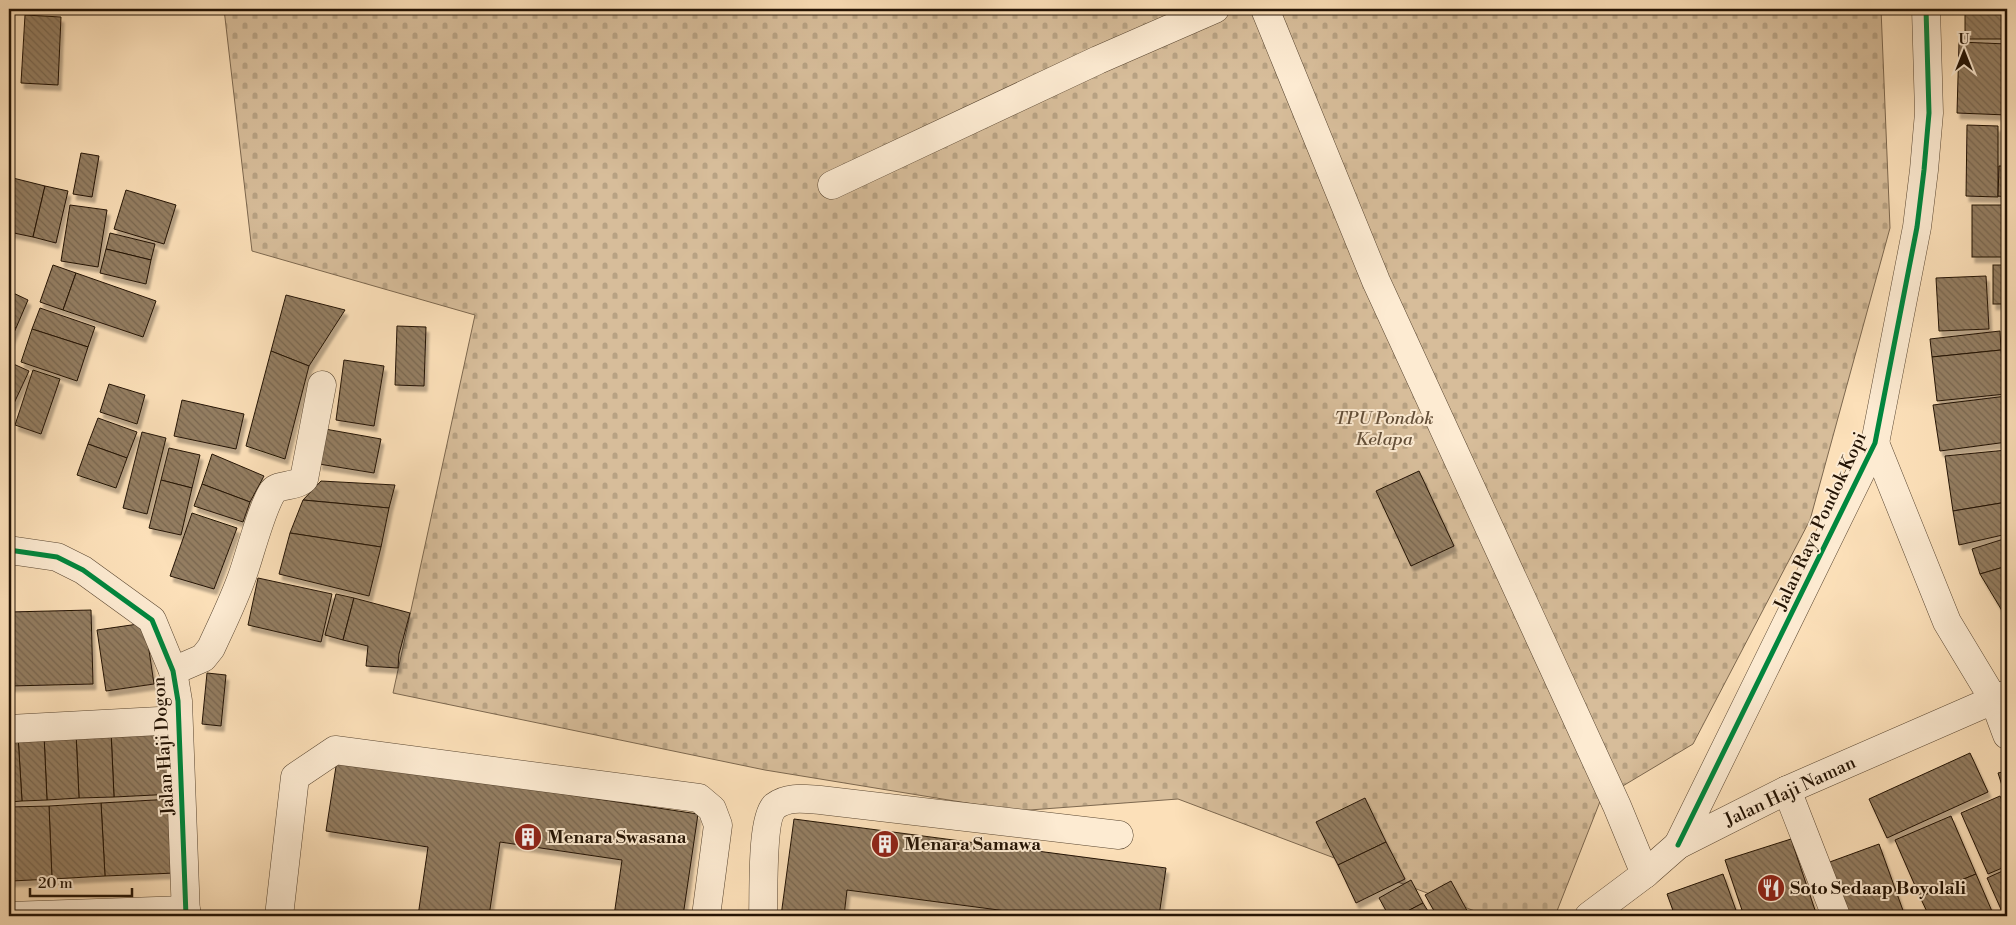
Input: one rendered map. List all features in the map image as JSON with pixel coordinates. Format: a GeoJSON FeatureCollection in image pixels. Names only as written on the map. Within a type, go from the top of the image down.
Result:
{"type":"FeatureCollection","features":[{"type":"Feature","properties":{"kind":"street"},"geometry":{"type":"LineString","coordinates":[[832,185],[1098,60],[1215,9]]}},
{"type":"Feature","properties":{"kind":"street"},"geometry":{"type":"LineString","coordinates":[[1264,9],[1376,281],[1617,806],[1645,874]]}},
{"type":"Feature","properties":{"kind":"street","name":"Jalan Raya Pondok Kopi"},"geometry":{"type":"LineString","coordinates":[[1678,844],[1875,443],[1917,227],[1923,179],[1929,113],[1926,9]]}},
{"type":"Feature","properties":{"kind":"street"},"geometry":{"type":"LineString","coordinates":[[173,671],[203,658],[211,648],[242,577],[267,505],[274,491],[304,479],[322,385]]}},
{"type":"Feature","properties":{"kind":"street","name":"Jalan Raya Pondok Kopi"},"geometry":{"type":"LineString","coordinates":[[1875,443],[1947,622],[2001,697],[2007,735]]}},
{"type":"Feature","properties":{"kind":"street","name":"Jalan Haji Dogon"},"geometry":{"type":"LineString","coordinates":[[9,550],[57,557],[83,570],[152,620],[173,671],[178,701],[186,913]]}},
{"type":"Feature","properties":{"kind":"street","name":"Jalan Haji Naman"},"geometry":{"type":"LineString","coordinates":[[1589,916],[1645,874],[1678,844],[1787,790],[2001,697]]}},
{"type":"Feature","properties":{"kind":"street"},"geometry":{"type":"LineString","coordinates":[[9,728],[178,720]]}},
{"type":"Feature","properties":{"kind":"street"},"geometry":{"type":"LineString","coordinates":[[279,916],[295,777],[335,750],[699,798],[712,809],[718,825],[706,916]]}},
{"type":"Feature","properties":{"kind":"street"},"geometry":{"type":"LineString","coordinates":[[1787,790],[1836,916]]}},
{"type":"Feature","properties":{"kind":"street"},"geometry":{"type":"LineString","coordinates":[[763,916],[764,855],[769,815],[774,807],[790,800],[820,800],[1119,835]]}},
{"type":"Feature","properties":{"kind":"street"},"geometry":{"type":"LineString","coordinates":[[9,916],[186,913]]}},
{"type":"Feature","properties":{"kind":"green space","name":"TPU Pondok Kelapa"},"geometry":{"type":"Polygon","coordinates":[[[224,9],[1881,9],[1890,228],[1810,520],[1693,744],[1601,799],[1555,916],[1488,916],[1178,799],[1016,811],[765,770],[393,693],[475,315],[252,251],[224,9]]]}},
{"type":"Feature","properties":{"kind":"building"},"geometry":{"type":"Polygon","coordinates":[[[1965,9],[2007,9],[2007,39],[1965,39],[1965,9]]]}},
{"type":"Feature","properties":{"kind":"building"},"geometry":{"type":"Polygon","coordinates":[[[25,15],[61,17],[58,85],[21,83],[25,15]]]}},
{"type":"Feature","properties":{"kind":"building"},"geometry":{"type":"Polygon","coordinates":[[[1959,42],[2007,44],[2007,115],[1957,113],[1959,42]]]}},
{"type":"Feature","properties":{"kind":"building"},"geometry":{"type":"Polygon","coordinates":[[[1967,125],[1998,126],[1998,197],[1966,196],[1967,125]]]}},
{"type":"Feature","properties":{"kind":"building"},"geometry":{"type":"Polygon","coordinates":[[[81,153],[99,156],[92,197],[73,194],[81,153]]]}},
{"type":"Feature","properties":{"kind":"building"},"geometry":{"type":"Polygon","coordinates":[[[1999,166],[2007,166],[2007,197],[1998,196],[1999,166]]]}},
{"type":"Feature","properties":{"kind":"building"},"geometry":{"type":"Polygon","coordinates":[[[9,177],[45,186],[33,237],[9,232],[9,177]]]}},
{"type":"Feature","properties":{"kind":"building"},"geometry":{"type":"Polygon","coordinates":[[[45,186],[68,191],[56,243],[33,237],[45,186]]]}},
{"type":"Feature","properties":{"kind":"building"},"geometry":{"type":"Polygon","coordinates":[[[126,190],[176,205],[164,244],[114,229],[126,190]]]}},
{"type":"Feature","properties":{"kind":"building"},"geometry":{"type":"Polygon","coordinates":[[[70,205],[107,210],[98,267],[61,261],[70,205]]]}},
{"type":"Feature","properties":{"kind":"building"},"geometry":{"type":"Polygon","coordinates":[[[1972,205],[2007,205],[2007,257],[1972,257],[1972,205]]]}},
{"type":"Feature","properties":{"kind":"building"},"geometry":{"type":"Polygon","coordinates":[[[110,233],[155,244],[151,260],[106,249],[110,233]]]}},
{"type":"Feature","properties":{"kind":"building"},"geometry":{"type":"Polygon","coordinates":[[[106,249],[151,260],[146,284],[100,273],[106,249]]]}},
{"type":"Feature","properties":{"kind":"building"},"geometry":{"type":"Polygon","coordinates":[[[53,265],[76,273],[63,310],[40,302],[53,265]]]}},
{"type":"Feature","properties":{"kind":"building"},"geometry":{"type":"Polygon","coordinates":[[[1993,265],[2007,265],[2007,304],[1993,304],[1993,265]]]}},
{"type":"Feature","properties":{"kind":"building"},"geometry":{"type":"Polygon","coordinates":[[[76,273],[156,301],[143,337],[63,310],[76,273]]]}},
{"type":"Feature","properties":{"kind":"building"},"geometry":{"type":"Polygon","coordinates":[[[1986,276],[1989,329],[1939,331],[1936,278],[1986,276]]]}},
{"type":"Feature","properties":{"kind":"building"},"geometry":{"type":"Polygon","coordinates":[[[9,291],[28,300],[16,328],[9,325],[9,291]]]}},
{"type":"Feature","properties":{"kind":"building"},"geometry":{"type":"Polygon","coordinates":[[[286,295],[345,310],[309,366],[271,351],[286,295]]]}},
{"type":"Feature","properties":{"kind":"building"},"geometry":{"type":"Polygon","coordinates":[[[40,308],[95,327],[88,347],[32,329],[40,308]]]}},
{"type":"Feature","properties":{"kind":"building"},"geometry":{"type":"Polygon","coordinates":[[[9,325],[16,328],[9,344],[9,325]]]}},
{"type":"Feature","properties":{"kind":"building"},"geometry":{"type":"Polygon","coordinates":[[[397,326],[426,327],[424,386],[395,385],[397,326]]]}},
{"type":"Feature","properties":{"kind":"building"},"geometry":{"type":"Polygon","coordinates":[[[32,329],[88,347],[77,381],[21,362],[32,329]]]}},
{"type":"Feature","properties":{"kind":"building"},"geometry":{"type":"Polygon","coordinates":[[[2000,331],[2001,350],[1932,357],[1930,339],[2000,331]]]}},
{"type":"Feature","properties":{"kind":"building"},"geometry":{"type":"Polygon","coordinates":[[[2001,350],[2006,394],[1937,401],[1932,357],[2001,350]]]}},
{"type":"Feature","properties":{"kind":"building"},"geometry":{"type":"Polygon","coordinates":[[[271,351],[309,366],[285,459],[246,446],[271,351]]]}},
{"type":"Feature","properties":{"kind":"building"},"geometry":{"type":"Polygon","coordinates":[[[344,360],[384,366],[374,426],[336,420],[344,360]]]}},
{"type":"Feature","properties":{"kind":"building"},"geometry":{"type":"Polygon","coordinates":[[[9,362],[29,371],[9,414],[9,362]]]}},
{"type":"Feature","properties":{"kind":"building"},"geometry":{"type":"Polygon","coordinates":[[[33,370],[60,379],[41,434],[15,425],[33,370]]]}},
{"type":"Feature","properties":{"kind":"building"},"geometry":{"type":"Polygon","coordinates":[[[109,384],[145,395],[137,424],[100,412],[109,384]]]}},
{"type":"Feature","properties":{"kind":"building"},"geometry":{"type":"Polygon","coordinates":[[[2007,396],[2007,442],[1940,451],[1933,405],[2007,396]]]}},
{"type":"Feature","properties":{"kind":"building"},"geometry":{"type":"Polygon","coordinates":[[[182,400],[244,414],[236,449],[174,436],[182,400]]]}},
{"type":"Feature","properties":{"kind":"building"},"geometry":{"type":"Polygon","coordinates":[[[98,418],[137,432],[127,458],[88,444],[98,418]]]}},
{"type":"Feature","properties":{"kind":"building"},"geometry":{"type":"Polygon","coordinates":[[[325,429],[381,439],[374,473],[319,464],[325,429]]]}},
{"type":"Feature","properties":{"kind":"building"},"geometry":{"type":"Polygon","coordinates":[[[142,432],[166,438],[147,514],[123,508],[142,432]]]}},
{"type":"Feature","properties":{"kind":"building"},"geometry":{"type":"Polygon","coordinates":[[[88,444],[127,458],[116,488],[77,475],[88,444]]]}},
{"type":"Feature","properties":{"kind":"building"},"geometry":{"type":"Polygon","coordinates":[[[169,448],[200,455],[192,488],[161,480],[169,448]]]}},
{"type":"Feature","properties":{"kind":"building"},"geometry":{"type":"Polygon","coordinates":[[[2007,450],[2007,502],[1953,511],[1945,456],[2007,450]]]}},
{"type":"Feature","properties":{"kind":"building"},"geometry":{"type":"Polygon","coordinates":[[[212,454],[264,476],[250,502],[202,484],[212,454]]]}},
{"type":"Feature","properties":{"kind":"building"},"geometry":{"type":"Polygon","coordinates":[[[1419,471],[1454,546],[1411,566],[1376,491],[1419,471]]]}},
{"type":"Feature","properties":{"kind":"building"},"geometry":{"type":"Polygon","coordinates":[[[161,480],[192,488],[181,535],[149,528],[161,480]]]}},
{"type":"Feature","properties":{"kind":"building"},"geometry":{"type":"Polygon","coordinates":[[[321,481],[395,485],[389,508],[303,500],[321,481]]]}},
{"type":"Feature","properties":{"kind":"building"},"geometry":{"type":"Polygon","coordinates":[[[202,484],[250,502],[243,522],[194,506],[202,484]]]}},
{"type":"Feature","properties":{"kind":"building"},"geometry":{"type":"Polygon","coordinates":[[[303,500],[389,508],[381,547],[290,533],[303,500]]]}},
{"type":"Feature","properties":{"kind":"building"},"geometry":{"type":"Polygon","coordinates":[[[2007,502],[2007,534],[1959,545],[1953,511],[2007,502]]]}},
{"type":"Feature","properties":{"kind":"building"},"geometry":{"type":"Polygon","coordinates":[[[192,513],[237,528],[214,589],[170,576],[192,513]]]}},
{"type":"Feature","properties":{"kind":"building"},"geometry":{"type":"Polygon","coordinates":[[[290,533],[381,547],[369,596],[279,574],[290,533]]]}},
{"type":"Feature","properties":{"kind":"building"},"geometry":{"type":"Polygon","coordinates":[[[2007,538],[2007,566],[1980,574],[1972,549],[2007,538]]]}},
{"type":"Feature","properties":{"kind":"building"},"geometry":{"type":"Polygon","coordinates":[[[2007,566],[2007,619],[1980,574],[2007,566]]]}},
{"type":"Feature","properties":{"kind":"building"},"geometry":{"type":"Polygon","coordinates":[[[258,578],[332,594],[321,642],[248,625],[258,578]]]}},
{"type":"Feature","properties":{"kind":"building"},"geometry":{"type":"Polygon","coordinates":[[[336,594],[354,598],[343,640],[325,635],[336,594]]]}},
{"type":"Feature","properties":{"kind":"building"},"geometry":{"type":"Polygon","coordinates":[[[354,598],[410,613],[399,654],[398,668],[366,666],[368,646],[343,640],[354,598]]]}},
{"type":"Feature","properties":{"kind":"building"},"geometry":{"type":"Polygon","coordinates":[[[91,610],[93,684],[9,686],[9,612],[91,610]]]}},
{"type":"Feature","properties":{"kind":"building"},"geometry":{"type":"Polygon","coordinates":[[[145,623],[154,684],[106,691],[97,630],[145,623]]]}},
{"type":"Feature","properties":{"kind":"building"},"geometry":{"type":"Polygon","coordinates":[[[207,673],[226,675],[221,726],[202,724],[207,673]]]}},
{"type":"Feature","properties":{"kind":"building"},"geometry":{"type":"Polygon","coordinates":[[[170,728],[174,794],[114,797],[111,731],[170,728]]]}},
{"type":"Feature","properties":{"kind":"building"},"geometry":{"type":"Polygon","coordinates":[[[111,731],[114,797],[79,798],[76,733],[111,731]]]}},
{"type":"Feature","properties":{"kind":"building"},"geometry":{"type":"Polygon","coordinates":[[[76,733],[79,798],[47,800],[44,735],[76,733]]]}},
{"type":"Feature","properties":{"kind":"building"},"geometry":{"type":"Polygon","coordinates":[[[44,735],[47,800],[22,801],[18,736],[44,735]]]}},
{"type":"Feature","properties":{"kind":"building"},"geometry":{"type":"Polygon","coordinates":[[[9,736],[18,736],[22,801],[9,802],[9,736]]]}},
{"type":"Feature","properties":{"kind":"building"},"geometry":{"type":"Polygon","coordinates":[[[1970,753],[1988,792],[1887,838],[1869,799],[1970,753]]]}},
{"type":"Feature","properties":{"kind":"building","name":"Menara Swasana"},"geometry":{"type":"Polygon","coordinates":[[[337,760],[698,814],[683,916],[614,916],[622,860],[500,842],[489,916],[418,916],[428,847],[326,831],[337,760]]]}},
{"type":"Feature","properties":{"kind":"building"},"geometry":{"type":"Polygon","coordinates":[[[2007,771],[2007,801],[1998,773],[2007,771]]]}},
{"type":"Feature","properties":{"kind":"building"},"geometry":{"type":"Polygon","coordinates":[[[2000,796],[2007,811],[2007,866],[1988,874],[1961,813],[2000,796]]]}},
{"type":"Feature","properties":{"kind":"building"},"geometry":{"type":"Polygon","coordinates":[[[1365,798],[1386,842],[1338,865],[1316,822],[1365,798]]]}},
{"type":"Feature","properties":{"kind":"building"},"geometry":{"type":"Polygon","coordinates":[[[172,799],[175,873],[105,876],[101,803],[172,799]]]}},
{"type":"Feature","properties":{"kind":"building"},"geometry":{"type":"Polygon","coordinates":[[[101,803],[105,876],[52,879],[49,806],[101,803]]]}},
{"type":"Feature","properties":{"kind":"building"},"geometry":{"type":"Polygon","coordinates":[[[49,806],[52,879],[11,881],[9,807],[49,806]]]}},
{"type":"Feature","properties":{"kind":"building"},"geometry":{"type":"Polygon","coordinates":[[[1951,816],[1976,874],[1920,897],[1895,840],[1951,816]]]}},
{"type":"Feature","properties":{"kind":"building","name":"Menara Samawa"},"geometry":{"type":"Polygon","coordinates":[[[794,819],[1166,868],[1159,916],[1044,916],[847,890],[844,916],[781,916],[794,819]]]}},
{"type":"Feature","properties":{"kind":"building"},"geometry":{"type":"Polygon","coordinates":[[[9,831],[11,881],[9,881],[9,831]]]}},
{"type":"Feature","properties":{"kind":"building","name":"Soto Sedaap Boyolali"},"geometry":{"type":"Polygon","coordinates":[[[1791,839],[1817,916],[1744,916],[1725,860],[1791,839]]]}},
{"type":"Feature","properties":{"kind":"building"},"geometry":{"type":"Polygon","coordinates":[[[1386,842],[1405,879],[1356,903],[1338,865],[1386,842]]]}},
{"type":"Feature","properties":{"kind":"building"},"geometry":{"type":"Polygon","coordinates":[[[1879,844],[1905,916],[1846,916],[1827,863],[1879,844]]]}},
{"type":"Feature","properties":{"kind":"building"},"geometry":{"type":"Polygon","coordinates":[[[2007,869],[2007,916],[2004,916],[1987,878],[2007,869]]]}},
{"type":"Feature","properties":{"kind":"building"},"geometry":{"type":"Polygon","coordinates":[[[1723,874],[1738,916],[1675,916],[1667,894],[1723,874]]]}},
{"type":"Feature","properties":{"kind":"building"},"geometry":{"type":"Polygon","coordinates":[[[1976,874],[1994,916],[1929,916],[1920,897],[1976,874]]]}},
{"type":"Feature","properties":{"kind":"building"},"geometry":{"type":"Polygon","coordinates":[[[1411,880],[1423,903],[1398,916],[1389,916],[1379,898],[1411,880]]]}},
{"type":"Feature","properties":{"kind":"building"},"geometry":{"type":"Polygon","coordinates":[[[1451,881],[1470,916],[1437,916],[1425,895],[1451,881]]]}},
{"type":"Feature","properties":{"kind":"building"},"geometry":{"type":"Polygon","coordinates":[[[1423,903],[1431,916],[1398,916],[1423,903]]]}},
{"type":"Feature","properties":{"kind":"building"},"geometry":{"type":"Polygon","coordinates":[[[1663,912],[1665,916],[1652,916],[1663,912]]]}},
{"type":"Feature","properties":{"kind":"cycle path"},"geometry":{"type":"LineString","coordinates":[[1678,845],[1875,443],[1917,227],[1924,170],[1929,113],[1926,9]]}},
{"type":"Feature","properties":{"kind":"cycle path"},"geometry":{"type":"LineString","coordinates":[[9,550],[57,557],[83,570],[152,620],[173,671],[178,701],[186,916]]}},
{"type":"Feature","properties":{"kind":"place","name":"Menara Swasana"},"geometry":{"type":"Point","coordinates":[528,837]}},
{"type":"Feature","properties":{"kind":"place","name":"Menara Samawa"},"geometry":{"type":"Point","coordinates":[885,844]}},
{"type":"Feature","properties":{"kind":"place","name":"Soto Sedaap Boyolali"},"geometry":{"type":"Point","coordinates":[1771,888]}}]}
